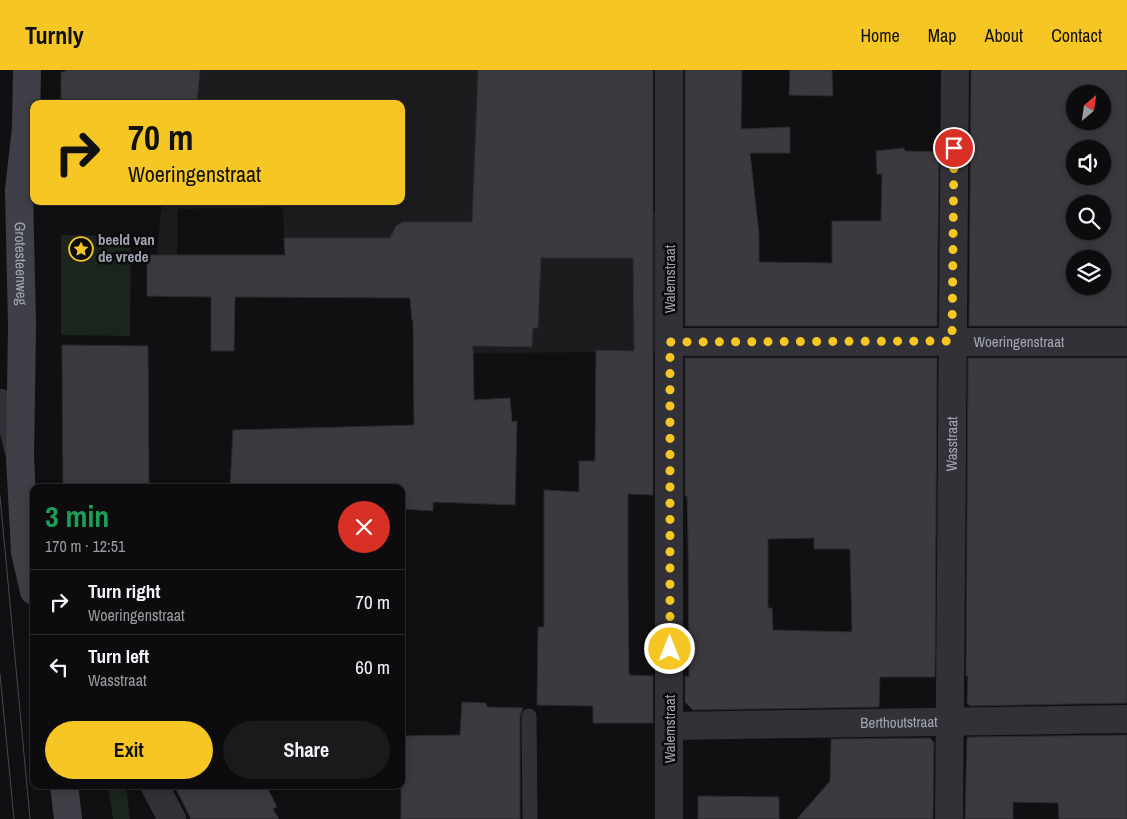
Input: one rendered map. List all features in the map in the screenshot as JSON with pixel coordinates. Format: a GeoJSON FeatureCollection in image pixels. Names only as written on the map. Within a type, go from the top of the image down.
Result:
{"type":"FeatureCollection","features":[{"type":"Feature","properties":{"kind":"main road","name":"Grotesteenweg"},"geometry":{"type":"LineString","coordinates":[[27,70],[26,128],[20,190],[22,326],[20,457],[25,552],[30,574]]}},
{"type":"Feature","properties":{"kind":"main road"},"geometry":{"type":"LineString","coordinates":[[64,789],[68,819]]}},
{"type":"Feature","properties":{"kind":"street","name":"Walemstraat"},"geometry":{"type":"LineString","coordinates":[[669,70],[670,819]]}},
{"type":"Feature","properties":{"kind":"street","name":"Wasstraat"},"geometry":{"type":"LineString","coordinates":[[949,819],[955,70]]}},
{"type":"Feature","properties":{"kind":"street","name":"Woeringenstraat"},"geometry":{"type":"LineString","coordinates":[[670,342],[1127,342]]}},
{"type":"Feature","properties":{"kind":"street","name":"Grotesteenweg"},"geometry":{"type":"LineString","coordinates":[[0,403],[11,420],[20,457]]}},
{"type":"Feature","properties":{"kind":"street","name":"Berthoutstraat"},"geometry":{"type":"LineString","coordinates":[[670,726],[1127,719]]}},
{"type":"Feature","properties":{"kind":"street"},"geometry":{"type":"LineString","coordinates":[[156,789],[172,819]]}},
{"type":"Feature","properties":{"kind":"lane"},"geometry":{"type":"LineString","coordinates":[[529,716],[530,819]]}},
{"type":"Feature","properties":{"kind":"shaded area"},"geometry":{"type":"Polygon","coordinates":[[[173,70],[554,70],[523,212],[657,212],[657,352],[454,353],[448,244],[284,238],[283,207],[178,209],[177,255],[157,255],[162,205],[405,205],[405,100],[170,100],[173,70]]]}},
{"type":"Feature","properties":{"kind":"shaded area"},"geometry":{"type":"Polygon","coordinates":[[[61,235],[131,236],[130,336],[61,335],[61,235]]]}},
{"type":"Feature","properties":{"kind":"shaded area"},"geometry":{"type":"Polygon","coordinates":[[[109,789],[126,789],[130,819],[113,819],[109,789]]]}},
{"type":"Feature","properties":{"kind":"building"},"geometry":{"type":"Polygon","coordinates":[[[65,70],[200,70],[197,100],[61,100],[61,72],[65,72],[65,70]]]}},
{"type":"Feature","properties":{"kind":"building"},"geometry":{"type":"Polygon","coordinates":[[[478,70],[653,70],[653,495],[628,494],[628,583],[629,675],[653,676],[653,723],[593,723],[593,706],[537,705],[538,627],[544,627],[544,490],[579,492],[579,461],[595,461],[596,350],[634,351],[633,258],[541,258],[538,328],[533,328],[532,347],[473,346],[474,400],[510,398],[512,422],[517,421],[515,505],[433,502],[433,511],[405,509],[405,484],[230,484],[233,430],[414,425],[413,320],[410,298],[235,297],[234,351],[211,351],[211,297],[147,296],[147,255],[285,255],[284,238],[390,238],[396,226],[402,222],[472,222],[478,70]]]}},
{"type":"Feature","properties":{"kind":"building"},"geometry":{"type":"Polygon","coordinates":[[[685,70],[742,70],[741,129],[790,127],[790,153],[750,153],[759,234],[759,262],[832,263],[832,221],[881,221],[882,174],[877,174],[876,151],[904,148],[905,151],[939,152],[937,326],[685,326],[685,70]]]}},
{"type":"Feature","properties":{"kind":"building"},"geometry":{"type":"Polygon","coordinates":[[[790,70],[832,70],[833,96],[789,95],[790,70]]]}},
{"type":"Feature","properties":{"kind":"building"},"geometry":{"type":"Polygon","coordinates":[[[971,70],[1127,70],[1127,326],[969,326],[971,70]]]}},
{"type":"Feature","properties":{"kind":"building"},"geometry":{"type":"Polygon","coordinates":[[[62,345],[148,346],[149,484],[63,484],[62,345]]]}},
{"type":"Feature","properties":{"kind":"building"},"geometry":{"type":"Polygon","coordinates":[[[685,358],[937,358],[935,677],[880,677],[879,707],[693,710],[685,702],[685,676],[689,677],[688,540],[687,496],[685,496],[685,358]],[[814,538],[768,539],[768,608],[772,608],[773,630],[852,632],[850,549],[814,549],[814,538]]]}},
{"type":"Feature","properties":{"kind":"building"},"geometry":{"type":"Polygon","coordinates":[[[968,358],[1127,358],[1127,703],[970,706],[967,703],[968,358]]]}},
{"type":"Feature","properties":{"kind":"building"},"geometry":{"type":"Polygon","coordinates":[[[462,702],[486,703],[487,707],[523,708],[520,716],[520,819],[401,819],[401,789],[405,789],[405,736],[460,735],[462,702]]]}},
{"type":"Feature","properties":{"kind":"building"},"geometry":{"type":"Polygon","coordinates":[[[1127,735],[1127,819],[1059,819],[1058,803],[1013,802],[1013,819],[965,819],[967,737],[1127,735]]]}},
{"type":"Feature","properties":{"kind":"building"},"geometry":{"type":"Polygon","coordinates":[[[930,738],[934,742],[933,819],[797,819],[830,781],[831,739],[930,738]]]}},
{"type":"Feature","properties":{"kind":"building"},"geometry":{"type":"Polygon","coordinates":[[[176,789],[268,789],[277,807],[273,809],[279,819],[191,819],[176,789]]]}},
{"type":"Feature","properties":{"kind":"building"},"geometry":{"type":"Polygon","coordinates":[[[698,796],[779,797],[779,819],[698,819],[698,796]]]}},
{"type":"Feature","properties":{"kind":"tram line"},"geometry":{"type":"LineString","coordinates":[[0,496],[30,819]]}},
{"type":"Feature","properties":{"kind":"tram line"},"geometry":{"type":"LineString","coordinates":[[0,674],[14,819]]}},
{"type":"Feature","properties":{"kind":"place","name":"beeld van de vrede"},"geometry":{"type":"Point","coordinates":[81,249]}},
{"type":"Feature","properties":{"kind":"route"},"geometry":{"type":"LineString","coordinates":[[670,649],[670,342],[952,341],[954,148]]}}]}
